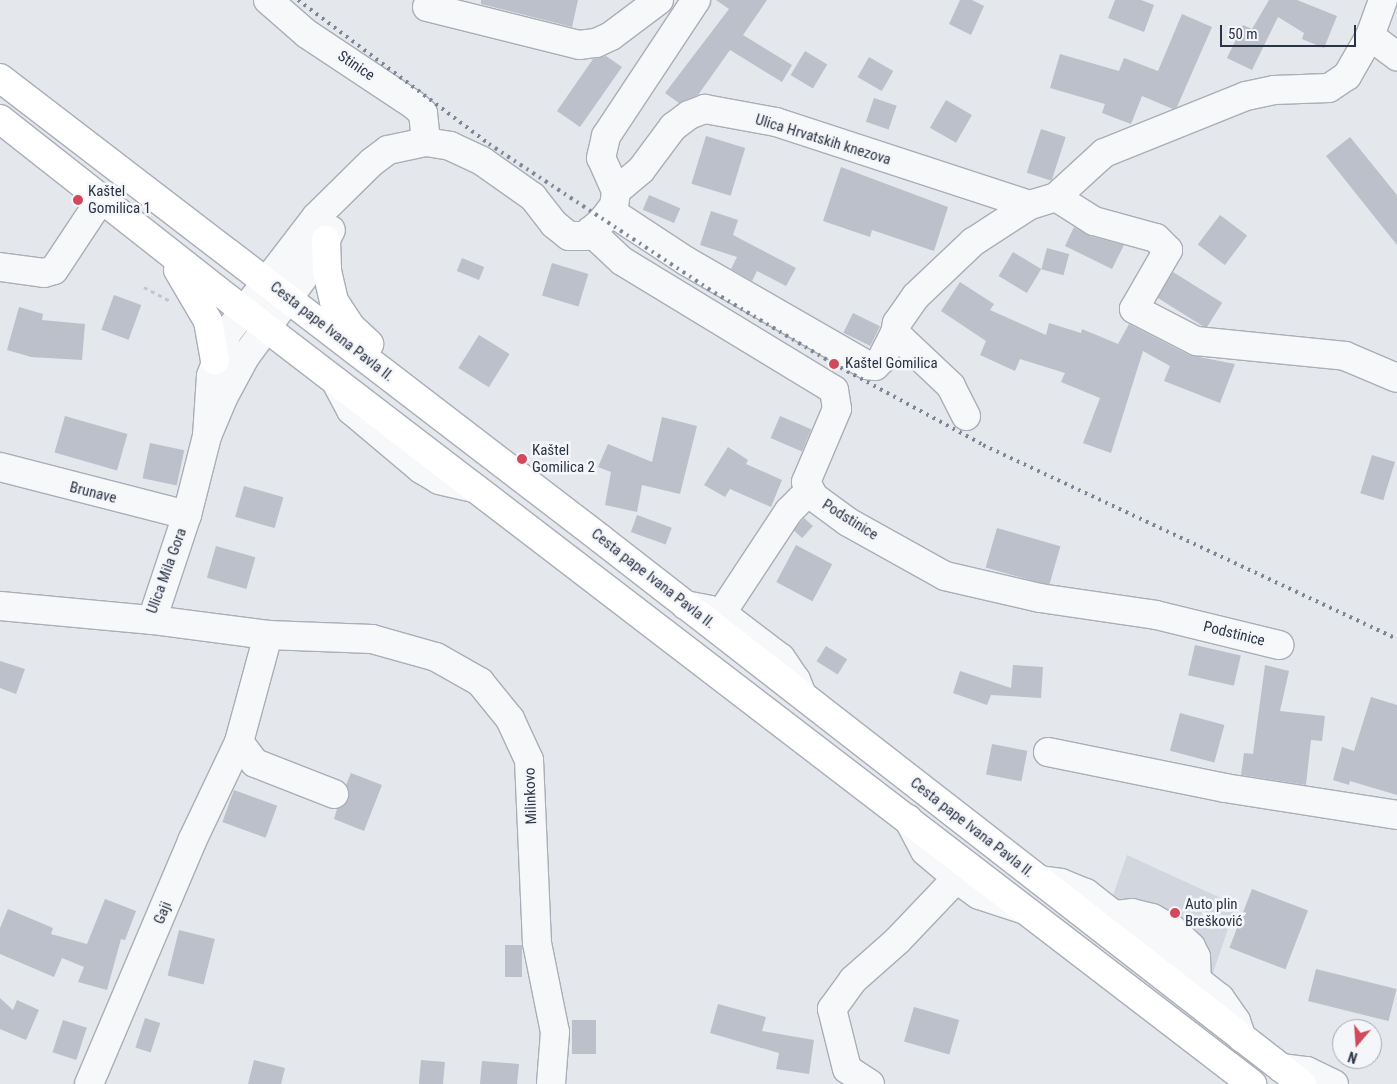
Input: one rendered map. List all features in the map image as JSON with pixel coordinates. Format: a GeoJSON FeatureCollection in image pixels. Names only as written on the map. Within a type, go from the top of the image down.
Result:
{"type":"FeatureCollection","features":[{"type":"Feature","properties":{"kind":"main road","name":"Cesta pape Ivana Pavla II."},"geometry":{"type":"LineString","coordinates":[[0,78],[685,604],[1302,1084]]}},
{"type":"Feature","properties":{"kind":"main road","name":"Cesta pape Ivana Pavla II."},"geometry":{"type":"LineString","coordinates":[[0,119],[336,382],[1252,1084]]}},
{"type":"Feature","properties":{"kind":"main road"},"geometry":{"type":"LineString","coordinates":[[326,240],[327,271],[334,301],[351,327],[376,354],[383,372]]}},
{"type":"Feature","properties":{"kind":"main road"},"geometry":{"type":"LineString","coordinates":[[165,250],[208,321],[215,360]]}},
{"type":"Feature","properties":{"kind":"street","name":"Stinice"},"geometry":{"type":"LineString","coordinates":[[268,0],[307,34],[414,105],[423,113],[426,142]]}},
{"type":"Feature","properties":{"kind":"street"},"geometry":{"type":"LineString","coordinates":[[427,7],[579,45],[596,43],[611,36],[658,0]]}},
{"type":"Feature","properties":{"kind":"street"},"geometry":{"type":"LineString","coordinates":[[696,0],[606,136],[601,158],[613,201],[686,261],[867,365],[875,366],[881,360],[895,333],[904,309],[973,242],[1030,204],[1056,197],[1104,153],[1246,96],[1274,90],[1329,88],[1347,76],[1370,36],[1383,0]]}},
{"type":"Feature","properties":{"kind":"street"},"geometry":{"type":"LineString","coordinates":[[1370,36],[1397,56]]}},
{"type":"Feature","properties":{"kind":"street","name":"Ulica Hrvatskih knezova"},"geometry":{"type":"LineString","coordinates":[[590,231],[613,201],[641,170],[673,127],[689,115],[705,109],[776,122],[1030,204]]}},
{"type":"Feature","properties":{"kind":"street","name":"Ulica Mila Gora"},"geometry":{"type":"LineString","coordinates":[[208,436],[215,360],[227,332],[243,310],[316,217],[356,177],[388,150],[426,142]]}},
{"type":"Feature","properties":{"kind":"street"},"geometry":{"type":"LineString","coordinates":[[426,142],[450,146],[510,178],[533,197],[554,224],[569,236],[578,238],[590,231]]}},
{"type":"Feature","properties":{"kind":"street","name":"Ulica Mila Gora"},"geometry":{"type":"LineString","coordinates":[[0,606],[152,620],[187,515],[208,436],[233,377],[288,299],[326,240],[356,177]]}},
{"type":"Feature","properties":{"kind":"street"},"geometry":{"type":"LineString","coordinates":[[1056,197],[1094,221],[1156,238],[1168,250],[1134,309],[1196,341],[1345,356],[1397,378]]}},
{"type":"Feature","properties":{"kind":"street"},"geometry":{"type":"LineString","coordinates":[[0,267],[44,273],[54,270],[100,199]]}},
{"type":"Feature","properties":{"kind":"street","name":"Podstinice"},"geometry":{"type":"LineString","coordinates":[[590,231],[622,261],[834,390],[837,408],[806,482],[809,491],[848,522],[945,576],[1040,598],[1156,615],[1279,645]]}},
{"type":"Feature","properties":{"kind":"street"},"geometry":{"type":"LineString","coordinates":[[895,333],[951,386],[966,416]]}},
{"type":"Feature","properties":{"kind":"street","name":"Brunave"},"geometry":{"type":"LineString","coordinates":[[0,467],[187,515]]}},
{"type":"Feature","properties":{"kind":"street"},"geometry":{"type":"LineString","coordinates":[[721,614],[790,511],[809,491]]}},
{"type":"Feature","properties":{"kind":"street"},"geometry":{"type":"LineString","coordinates":[[685,604],[721,614],[781,658],[796,680],[802,695]]}},
{"type":"Feature","properties":{"kind":"street"},"geometry":{"type":"LineString","coordinates":[[152,620],[268,635]]}},
{"type":"Feature","properties":{"kind":"street","name":"Gaji"},"geometry":{"type":"LineString","coordinates":[[89,1084],[192,841],[239,742],[268,635]]}},
{"type":"Feature","properties":{"kind":"street","name":"Milinkovo"},"geometry":{"type":"LineString","coordinates":[[268,635],[372,639],[436,657],[480,682],[510,719],[529,760],[537,944],[555,1032],[551,1084]]}},
{"type":"Feature","properties":{"kind":"street"},"geometry":{"type":"LineString","coordinates":[[239,742],[255,763],[334,794]]}},
{"type":"Feature","properties":{"kind":"street"},"geometry":{"type":"LineString","coordinates":[[1048,752],[1225,788],[1397,815]]}},
{"type":"Feature","properties":{"kind":"street"},"geometry":{"type":"LineString","coordinates":[[908,819],[925,851],[957,878],[979,894],[1028,911]]}},
{"type":"Feature","properties":{"kind":"street"},"geometry":{"type":"LineString","coordinates":[[870,1084],[847,1069],[832,1009],[853,980],[898,940],[957,878]]}},
{"type":"Feature","properties":{"kind":"street"},"geometry":{"type":"LineString","coordinates":[[1040,880],[1074,887],[1114,915],[1220,998],[1236,1021],[1242,1038]]}},
{"type":"Feature","properties":{"kind":"street"},"geometry":{"type":"LineString","coordinates":[[1281,1068],[1307,1071],[1334,1084]]}},
{"type":"Feature","properties":{"kind":"shaded area"},"geometry":{"type":"Polygon","coordinates":[[[1127,855],[1236,905],[1210,982],[1110,904],[1127,855]]]}},
{"type":"Feature","properties":{"kind":"building"},"geometry":{"type":"Polygon","coordinates":[[[481,0],[578,0],[572,27],[481,4],[481,0]]]}},
{"type":"Feature","properties":{"kind":"building"},"geometry":{"type":"Polygon","coordinates":[[[716,0],[767,0],[743,35],[792,65],[782,82],[730,50],[698,95],[679,103],[665,93],[729,9],[716,0]]]}},
{"type":"Feature","properties":{"kind":"building"},"geometry":{"type":"Polygon","coordinates":[[[960,0],[972,0],[984,6],[971,35],[949,24],[960,0]]]}},
{"type":"Feature","properties":{"kind":"building"},"geometry":{"type":"Polygon","coordinates":[[[1115,0],[1141,0],[1154,5],[1144,32],[1108,18],[1115,0]]]}},
{"type":"Feature","properties":{"kind":"building"},"geometry":{"type":"Polygon","coordinates":[[[1269,0],[1297,0],[1337,16],[1324,48],[1302,39],[1304,33],[1278,17],[1252,70],[1227,58],[1243,25],[1252,29],[1269,0]]]}},
{"type":"Feature","properties":{"kind":"building"},"geometry":{"type":"Polygon","coordinates":[[[1182,14],[1212,27],[1177,107],[1173,109],[1142,96],[1131,124],[1102,113],[1105,104],[1050,88],[1060,54],[1119,71],[1124,58],[1158,71],[1182,14]]]}},
{"type":"Feature","properties":{"kind":"building"},"geometry":{"type":"Polygon","coordinates":[[[805,51],[827,64],[813,88],[791,75],[805,51]]]}},
{"type":"Feature","properties":{"kind":"building"},"geometry":{"type":"Polygon","coordinates":[[[606,56],[622,67],[580,127],[557,111],[593,59],[606,56]]]}},
{"type":"Feature","properties":{"kind":"building"},"geometry":{"type":"Polygon","coordinates":[[[869,57],[893,71],[882,91],[858,77],[869,57]]]}},
{"type":"Feature","properties":{"kind":"building"},"geometry":{"type":"Polygon","coordinates":[[[874,98],[897,106],[889,129],[866,122],[874,98]]]}},
{"type":"Feature","properties":{"kind":"building"},"geometry":{"type":"Polygon","coordinates":[[[946,100],[972,115],[956,143],[930,128],[946,100]]]}},
{"type":"Feature","properties":{"kind":"building"},"geometry":{"type":"Polygon","coordinates":[[[1041,129],[1066,137],[1052,181],[1027,173],[1041,129]]]}},
{"type":"Feature","properties":{"kind":"building"},"geometry":{"type":"Polygon","coordinates":[[[706,136],[745,148],[731,196],[691,184],[706,136]]]}},
{"type":"Feature","properties":{"kind":"building"},"geometry":{"type":"Polygon","coordinates":[[[1350,137],[1397,195],[1397,245],[1326,156],[1350,137]]]}},
{"type":"Feature","properties":{"kind":"building"},"geometry":{"type":"Polygon","coordinates":[[[841,167],[948,207],[934,251],[872,230],[870,237],[823,221],[841,167]]]}},
{"type":"Feature","properties":{"kind":"building"},"geometry":{"type":"Polygon","coordinates":[[[649,195],[680,208],[674,223],[643,210],[649,195]]]}},
{"type":"Feature","properties":{"kind":"building"},"geometry":{"type":"Polygon","coordinates":[[[711,211],[738,220],[733,235],[796,268],[786,286],[757,271],[752,281],[731,269],[737,257],[700,245],[711,211]]]}},
{"type":"Feature","properties":{"kind":"building"},"geometry":{"type":"Polygon","coordinates":[[[1220,215],[1247,235],[1225,265],[1198,245],[1220,215]]]}},
{"type":"Feature","properties":{"kind":"building"},"geometry":{"type":"Polygon","coordinates":[[[1074,227],[1090,236],[1124,245],[1112,269],[1065,246],[1074,227]]]}},
{"type":"Feature","properties":{"kind":"building"},"geometry":{"type":"Polygon","coordinates":[[[1047,248],[1069,254],[1064,275],[1041,269],[1047,248]]]}},
{"type":"Feature","properties":{"kind":"building"},"geometry":{"type":"Polygon","coordinates":[[[1013,252],[1041,269],[1027,293],[999,276],[1013,252]]]}},
{"type":"Feature","properties":{"kind":"building"},"geometry":{"type":"Polygon","coordinates":[[[462,258],[484,267],[479,280],[457,271],[462,258]]]}},
{"type":"Feature","properties":{"kind":"building"},"geometry":{"type":"Polygon","coordinates":[[[552,263],[588,274],[578,307],[542,296],[552,263]]]}},
{"type":"Feature","properties":{"kind":"building"},"geometry":{"type":"Polygon","coordinates":[[[1173,272],[1222,303],[1206,328],[1157,297],[1173,272]]]}},
{"type":"Feature","properties":{"kind":"building"},"geometry":{"type":"Polygon","coordinates":[[[960,282],[994,304],[990,310],[1046,335],[1049,323],[1081,333],[1082,329],[1118,344],[1129,324],[1189,355],[1235,364],[1220,403],[1164,381],[1170,366],[1143,351],[1111,453],[1083,443],[1100,398],[1061,382],[1065,373],[1020,359],[1015,371],[980,355],[986,341],[941,311],[960,282]]]}},
{"type":"Feature","properties":{"kind":"building"},"geometry":{"type":"Polygon","coordinates":[[[114,295],[141,305],[129,340],[101,330],[114,295]]]}},
{"type":"Feature","properties":{"kind":"building"},"geometry":{"type":"Polygon","coordinates":[[[19,307],[43,314],[42,320],[85,324],[82,360],[31,357],[7,350],[19,307]]]}},
{"type":"Feature","properties":{"kind":"building"},"geometry":{"type":"Polygon","coordinates":[[[853,313],[880,326],[870,346],[843,333],[853,313]]]}},
{"type":"Feature","properties":{"kind":"building"},"geometry":{"type":"Polygon","coordinates":[[[479,335],[510,354],[489,387],[458,368],[479,335]]]}},
{"type":"Feature","properties":{"kind":"building"},"geometry":{"type":"Polygon","coordinates":[[[65,416],[127,434],[117,470],[55,453],[65,416]]]}},
{"type":"Feature","properties":{"kind":"building"},"geometry":{"type":"Polygon","coordinates":[[[780,416],[811,429],[802,451],[771,438],[780,416]]]}},
{"type":"Feature","properties":{"kind":"building"},"geometry":{"type":"Polygon","coordinates":[[[662,417],[697,426],[680,494],[642,485],[637,512],[605,505],[611,472],[598,467],[608,444],[652,462],[662,417]]]}},
{"type":"Feature","properties":{"kind":"building"},"geometry":{"type":"Polygon","coordinates":[[[150,443],[184,450],[177,485],[143,478],[150,443]]]}},
{"type":"Feature","properties":{"kind":"building"},"geometry":{"type":"Polygon","coordinates":[[[728,447],[748,460],[746,464],[782,480],[771,507],[730,489],[725,497],[704,485],[728,447]]]}},
{"type":"Feature","properties":{"kind":"building"},"geometry":{"type":"Polygon","coordinates":[[[1372,455],[1395,462],[1383,500],[1360,493],[1372,455]]]}},
{"type":"Feature","properties":{"kind":"building"},"geometry":{"type":"Polygon","coordinates":[[[244,486],[283,497],[275,528],[235,517],[244,486]]]}},
{"type":"Feature","properties":{"kind":"building"},"geometry":{"type":"Polygon","coordinates":[[[637,515],[672,528],[666,545],[631,532],[637,515]]]}},
{"type":"Feature","properties":{"kind":"building"},"geometry":{"type":"Polygon","coordinates":[[[804,518],[813,526],[802,538],[793,530],[804,518]]]}},
{"type":"Feature","properties":{"kind":"building"},"geometry":{"type":"Polygon","coordinates":[[[997,528],[1060,546],[1049,586],[986,567],[997,528]]]}},
{"type":"Feature","properties":{"kind":"building"},"geometry":{"type":"Polygon","coordinates":[[[796,545],[832,564],[812,601],[776,582],[796,545]]]}},
{"type":"Feature","properties":{"kind":"building"},"geometry":{"type":"Polygon","coordinates":[[[216,546],[255,557],[246,589],[207,578],[216,546]]]}},
{"type":"Feature","properties":{"kind":"building"},"geometry":{"type":"Polygon","coordinates":[[[1195,645],[1241,656],[1234,686],[1188,675],[1195,645]]]}},
{"type":"Feature","properties":{"kind":"building"},"geometry":{"type":"Polygon","coordinates":[[[826,646],[847,659],[838,675],[816,661],[826,646]]]}},
{"type":"Feature","properties":{"kind":"building"},"geometry":{"type":"Polygon","coordinates":[[[0,661],[25,669],[16,694],[0,688],[0,661]]]}},
{"type":"Feature","properties":{"kind":"building"},"geometry":{"type":"Polygon","coordinates":[[[1013,665],[1043,667],[1041,698],[991,695],[987,705],[953,693],[960,671],[1011,688],[1013,665]]]}},
{"type":"Feature","properties":{"kind":"building"},"geometry":{"type":"Polygon","coordinates":[[[1265,665],[1289,671],[1280,711],[1325,716],[1322,741],[1311,740],[1306,785],[1241,775],[1244,753],[1253,754],[1265,665]]]}},
{"type":"Feature","properties":{"kind":"building"},"geometry":{"type":"Polygon","coordinates":[[[1371,697],[1397,705],[1397,795],[1350,781],[1349,785],[1333,780],[1342,747],[1354,751],[1371,697]]]}},
{"type":"Feature","properties":{"kind":"building"},"geometry":{"type":"Polygon","coordinates":[[[1180,713],[1224,725],[1214,763],[1170,751],[1180,713]]]}},
{"type":"Feature","properties":{"kind":"building"},"geometry":{"type":"Polygon","coordinates":[[[992,744],[1027,751],[1021,781],[986,774],[992,744]]]}},
{"type":"Feature","properties":{"kind":"building"},"geometry":{"type":"Polygon","coordinates":[[[351,773],[382,785],[364,831],[334,819],[337,809],[349,799],[346,785],[351,773]]]}},
{"type":"Feature","properties":{"kind":"building"},"geometry":{"type":"Polygon","coordinates":[[[234,790],[277,806],[266,838],[222,822],[234,790]]]}},
{"type":"Feature","properties":{"kind":"building"},"geometry":{"type":"Polygon","coordinates":[[[1252,889],[1308,911],[1285,969],[1229,948],[1252,889]]]}},
{"type":"Feature","properties":{"kind":"building"},"geometry":{"type":"Polygon","coordinates":[[[105,899],[136,911],[125,940],[121,939],[107,990],[78,982],[84,967],[62,958],[54,977],[0,954],[0,928],[8,909],[53,928],[51,934],[87,944],[105,899]]]}},
{"type":"Feature","properties":{"kind":"building"},"geometry":{"type":"Polygon","coordinates":[[[179,930],[215,939],[204,985],[168,976],[179,930]]]}},
{"type":"Feature","properties":{"kind":"building"},"geometry":{"type":"Polygon","coordinates":[[[505,945],[522,945],[522,977],[505,977],[505,945]]]}},
{"type":"Feature","properties":{"kind":"building"},"geometry":{"type":"Polygon","coordinates":[[[1316,969],[1397,989],[1389,1021],[1308,1001],[1316,969]]]}},
{"type":"Feature","properties":{"kind":"building"},"geometry":{"type":"Polygon","coordinates":[[[0,998],[13,1010],[17,1000],[39,1010],[26,1040],[0,1029],[0,998]]]}},
{"type":"Feature","properties":{"kind":"building"},"geometry":{"type":"Polygon","coordinates":[[[718,1004],[766,1017],[762,1031],[814,1040],[809,1074],[776,1069],[779,1053],[710,1033],[718,1004]]]}},
{"type":"Feature","properties":{"kind":"building"},"geometry":{"type":"Polygon","coordinates":[[[914,1007],[959,1020],[949,1055],[904,1042],[914,1007]]]}},
{"type":"Feature","properties":{"kind":"building"},"geometry":{"type":"Polygon","coordinates":[[[145,1018],[160,1023],[151,1052],[135,1047],[145,1018]]]}},
{"type":"Feature","properties":{"kind":"building"},"geometry":{"type":"Polygon","coordinates":[[[63,1020],[87,1028],[76,1060],[52,1052],[63,1020]]]}},
{"type":"Feature","properties":{"kind":"building"},"geometry":{"type":"Polygon","coordinates":[[[572,1020],[596,1020],[596,1054],[572,1054],[572,1020]]]}},
{"type":"Feature","properties":{"kind":"building"},"geometry":{"type":"Polygon","coordinates":[[[254,1060],[285,1068],[281,1084],[248,1084],[254,1060]]]}},
{"type":"Feature","properties":{"kind":"building"},"geometry":{"type":"Polygon","coordinates":[[[421,1060],[445,1062],[443,1084],[419,1084],[421,1060]]]}},
{"type":"Feature","properties":{"kind":"building"},"geometry":{"type":"Polygon","coordinates":[[[482,1061],[519,1064],[517,1084],[480,1084],[482,1061]]]}},
{"type":"Feature","properties":{"kind":"railway"},"geometry":{"type":"LineString","coordinates":[[298,0],[489,144],[715,293],[834,364],[983,445],[1397,639]]}},
{"type":"Feature","properties":{"kind":"place","name":"Kaštel Gomilica 1"},"geometry":{"type":"Point","coordinates":[78,200]}},
{"type":"Feature","properties":{"kind":"place","name":"Kaštel Gomilica"},"geometry":{"type":"Point","coordinates":[834,364]}},
{"type":"Feature","properties":{"kind":"place","name":"Kaštel Gomilica 2"},"geometry":{"type":"Point","coordinates":[522,459]}},
{"type":"Feature","properties":{"kind":"place","name":"Auto plin Brešković"},"geometry":{"type":"Point","coordinates":[1175,913]}}]}
